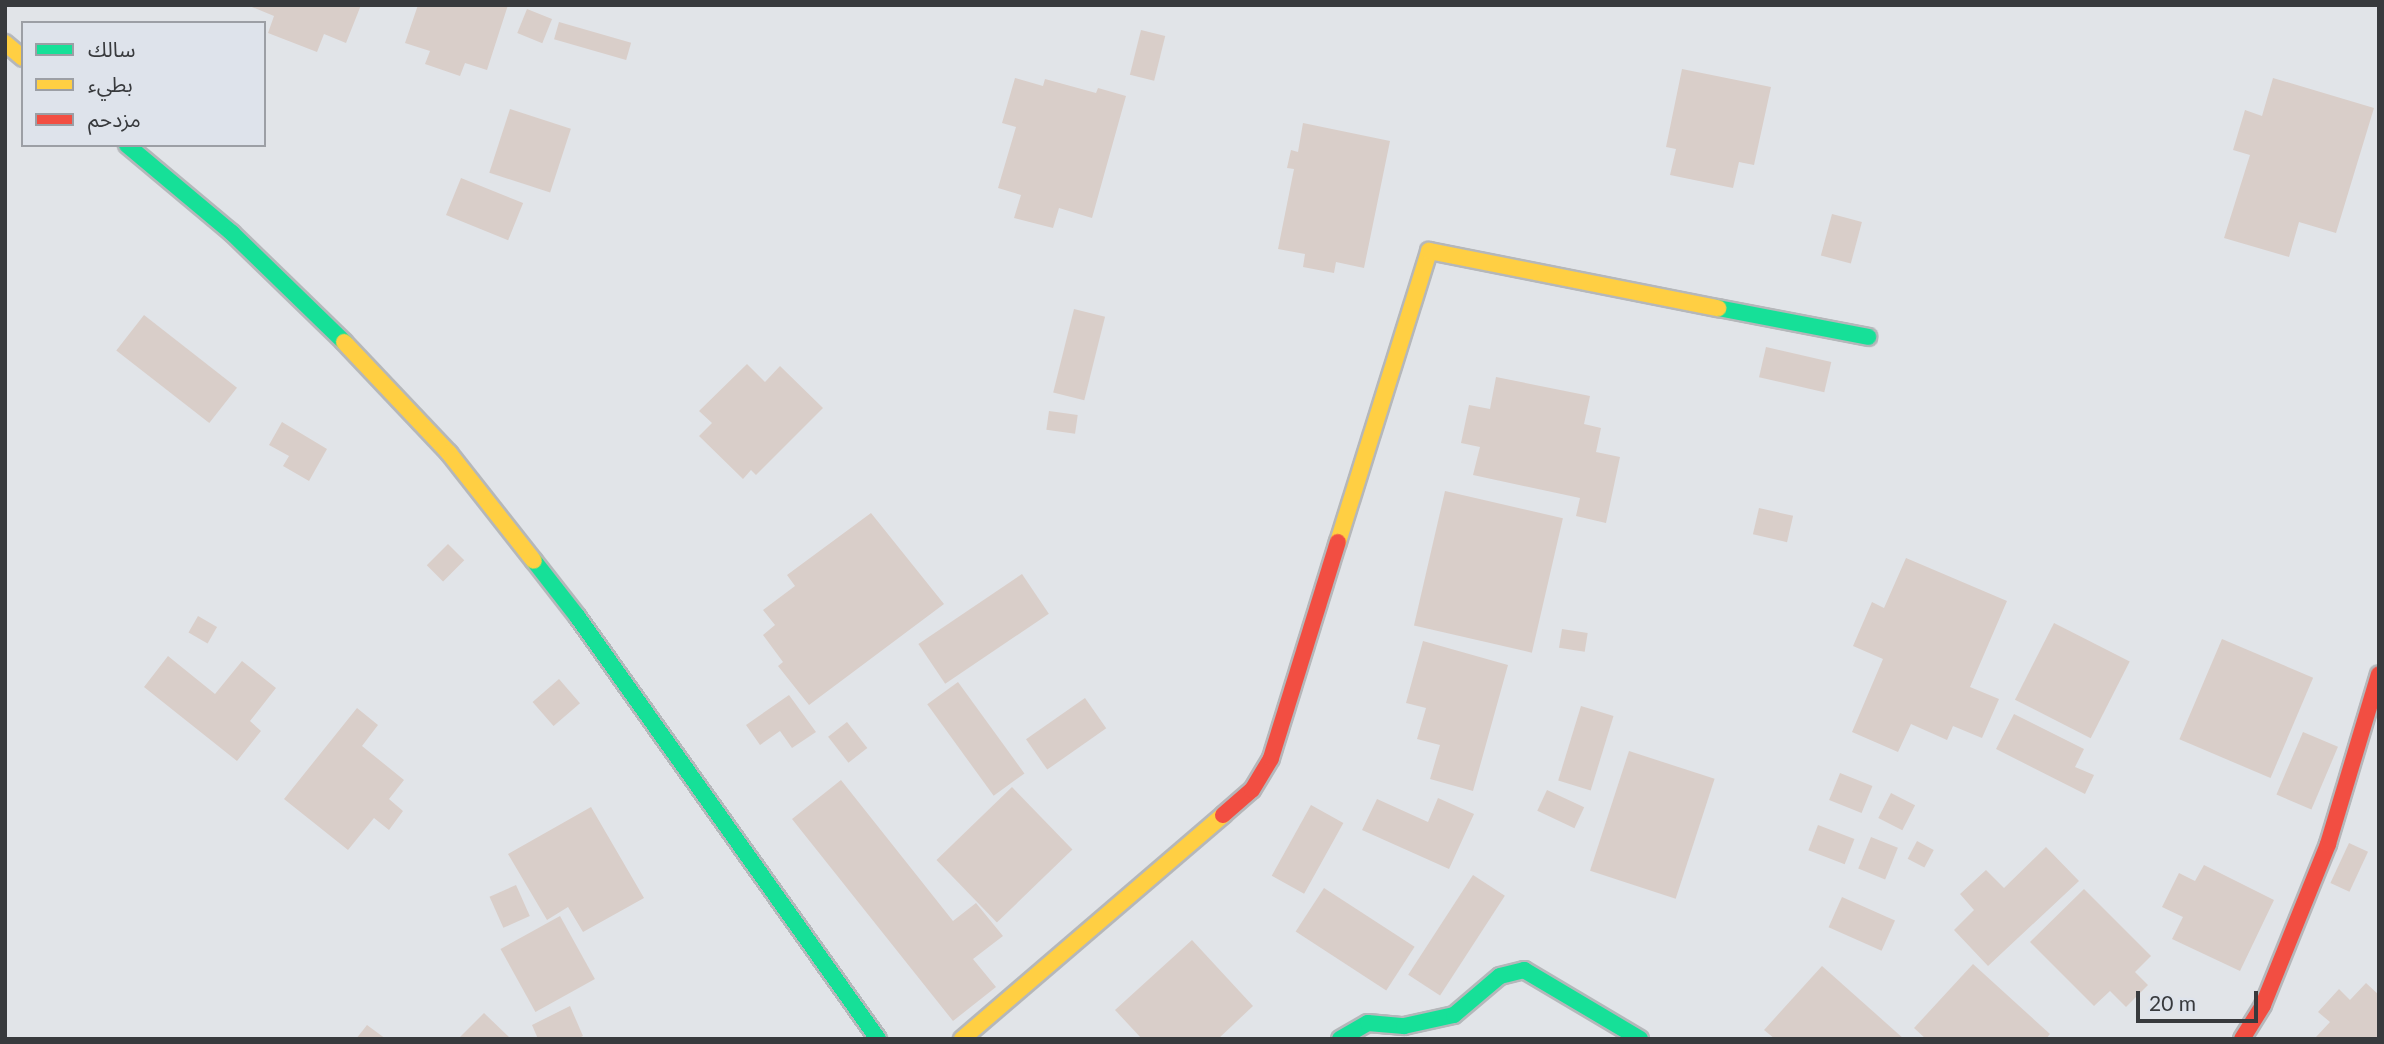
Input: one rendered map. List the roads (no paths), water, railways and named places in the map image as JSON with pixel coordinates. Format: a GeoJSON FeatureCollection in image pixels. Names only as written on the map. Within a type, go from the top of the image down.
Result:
{"type":"FeatureCollection","features":[{"type":"Feature","properties":{"kind":"main road"},"geometry":{"type":"LineString","coordinates":[[5,43],[21,56]]}},
{"type":"Feature","properties":{"kind":"main road"},"geometry":{"type":"LineString","coordinates":[[129,147],[232,233],[380,377],[449,453],[577,617],[878,1039]]}},
{"type":"Feature","properties":{"kind":"main road"},"geometry":{"type":"LineString","coordinates":[[962,1039],[1252,790],[1265,769],[1275,745],[1429,251],[1868,337]]}},
{"type":"Feature","properties":{"kind":"main road"},"geometry":{"type":"LineString","coordinates":[[2242,1039],[2263,1005],[2328,844],[2379,674]]}},
{"type":"Feature","properties":{"kind":"main road"},"geometry":{"type":"LineString","coordinates":[[1340,1039],[1368,1023],[1404,1026],[1437,1021],[1454,1015],[1500,976],[1524,971],[1640,1039]]}}]}
